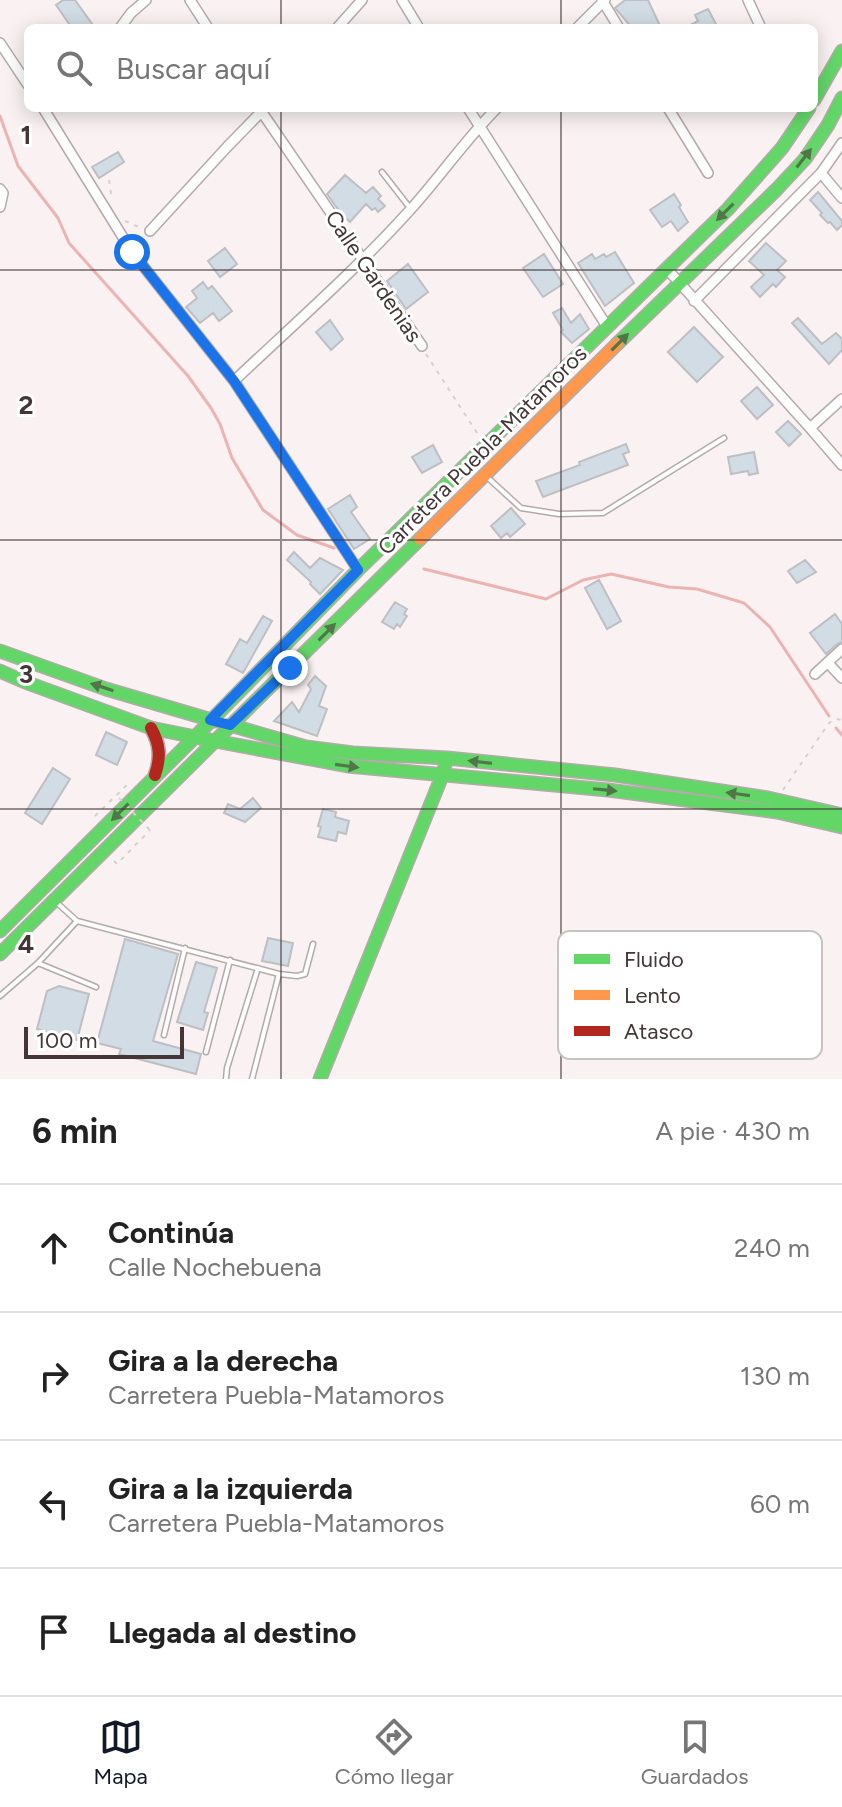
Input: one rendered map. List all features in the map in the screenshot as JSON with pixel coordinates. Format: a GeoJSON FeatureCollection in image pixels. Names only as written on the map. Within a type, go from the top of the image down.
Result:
{"type":"FeatureCollection","features":[{"type":"Feature","properties":{"kind":"main road"},"geometry":{"type":"LineString","coordinates":[[818,93],[842,51]]}},
{"type":"Feature","properties":{"kind":"main road","name":"Carretera Puebla-Matamoros"},"geometry":{"type":"LineString","coordinates":[[0,954],[776,190],[805,159],[842,98]]}},
{"type":"Feature","properties":{"kind":"main road","name":"Carretera Puebla-Matamoros"},"geometry":{"type":"LineString","coordinates":[[0,931],[358,570],[760,176],[807,112]]}},
{"type":"Feature","properties":{"kind":"main road"},"geometry":{"type":"LineString","coordinates":[[0,651],[46,669],[306,747],[615,775],[776,800],[842,815]]}},
{"type":"Feature","properties":{"kind":"main road"},"geometry":{"type":"LineString","coordinates":[[0,671],[146,726],[276,754],[348,766],[622,792],[777,812],[842,827]]}},
{"type":"Feature","properties":{"kind":"main road"},"geometry":{"type":"LineString","coordinates":[[148,701],[146,726],[157,739],[160,751],[159,766],[153,779]]}},
{"type":"Feature","properties":{"kind":"main road"},"geometry":{"type":"LineString","coordinates":[[276,754],[278,739]]}},
{"type":"Feature","properties":{"kind":"main road"},"geometry":{"type":"LineString","coordinates":[[320,1079],[447,758]]}},
{"type":"Feature","properties":{"kind":"street"},"geometry":{"type":"LineString","coordinates":[[123,24],[146,0]]}},
{"type":"Feature","properties":{"kind":"street"},"geometry":{"type":"LineString","coordinates":[[190,0],[205,24]]}},
{"type":"Feature","properties":{"kind":"street"},"geometry":{"type":"LineString","coordinates":[[341,24],[362,0]]}},
{"type":"Feature","properties":{"kind":"street"},"geometry":{"type":"LineString","coordinates":[[402,0],[417,24]]}},
{"type":"Feature","properties":{"kind":"street"},"geometry":{"type":"LineString","coordinates":[[748,0],[759,24]]}},
{"type":"Feature","properties":{"kind":"street"},"geometry":{"type":"LineString","coordinates":[[581,24],[603,1],[617,24]]}},
{"type":"Feature","properties":{"kind":"street"},"geometry":{"type":"LineString","coordinates":[[0,43],[24,79]]}},
{"type":"Feature","properties":{"kind":"street"},"geometry":{"type":"LineString","coordinates":[[45,112],[132,252],[234,381],[358,570]]}},
{"type":"Feature","properties":{"kind":"street"},"geometry":{"type":"LineString","coordinates":[[150,231],[259,112]]}},
{"type":"Feature","properties":{"kind":"street","name":"Calle Gardenias"},"geometry":{"type":"LineString","coordinates":[[264,112],[422,346]]}},
{"type":"Feature","properties":{"kind":"street"},"geometry":{"type":"LineString","coordinates":[[470,112],[608,328]]}},
{"type":"Feature","properties":{"kind":"street"},"geometry":{"type":"LineString","coordinates":[[234,381],[363,259],[411,209],[493,112]]}},
{"type":"Feature","properties":{"kind":"street"},"geometry":{"type":"LineString","coordinates":[[670,112],[708,173]]}},
{"type":"Feature","properties":{"kind":"street"},"geometry":{"type":"LineString","coordinates":[[694,301],[821,173],[842,143]]}},
{"type":"Feature","properties":{"kind":"street"},"geometry":{"type":"LineString","coordinates":[[821,173],[842,198]]}},
{"type":"Feature","properties":{"kind":"street"},"geometry":{"type":"LineString","coordinates":[[0,189],[3,193],[0,207]]}},
{"type":"Feature","properties":{"kind":"street"},"geometry":{"type":"LineString","coordinates":[[667,269],[842,465]]}},
{"type":"Feature","properties":{"kind":"street"},"geometry":{"type":"LineString","coordinates":[[810,428],[842,399]]}},
{"type":"Feature","properties":{"kind":"street"},"geometry":{"type":"LineString","coordinates":[[815,674],[842,649]]}},
{"type":"Feature","properties":{"kind":"street"},"geometry":{"type":"LineString","coordinates":[[828,663],[842,678]]}},
{"type":"Feature","properties":{"kind":"lane"},"geometry":{"type":"LineString","coordinates":[[382,172],[411,209]]}},
{"type":"Feature","properties":{"kind":"lane"},"geometry":{"type":"LineString","coordinates":[[485,476],[521,508],[559,514],[603,513],[724,438]]}},
{"type":"Feature","properties":{"kind":"lane"},"geometry":{"type":"LineString","coordinates":[[55,900],[77,921],[279,974],[305,974],[313,944]]}},
{"type":"Feature","properties":{"kind":"lane"},"geometry":{"type":"LineString","coordinates":[[0,996],[38,963],[77,921]]}},
{"type":"Feature","properties":{"kind":"lane"},"geometry":{"type":"LineString","coordinates":[[164,1035],[185,948]]}},
{"type":"Feature","properties":{"kind":"lane"},"geometry":{"type":"LineString","coordinates":[[206,1052],[230,960]]}},
{"type":"Feature","properties":{"kind":"lane"},"geometry":{"type":"LineString","coordinates":[[38,963],[96,987]]}},
{"type":"Feature","properties":{"kind":"lane"},"geometry":{"type":"LineString","coordinates":[[226,1079],[258,968]]}},
{"type":"Feature","properties":{"kind":"lane"},"geometry":{"type":"LineString","coordinates":[[252,1079],[279,974]]}},
{"type":"Feature","properties":{"kind":"path"},"geometry":{"type":"LineString","coordinates":[[109,180],[112,205]]}},
{"type":"Feature","properties":{"kind":"path"},"geometry":{"type":"LineString","coordinates":[[121,219],[150,231]]}},
{"type":"Feature","properties":{"kind":"path","name":"Calle Gardenias"},"geometry":{"type":"LineString","coordinates":[[422,346],[486,447]]}},
{"type":"Feature","properties":{"kind":"path"},"geometry":{"type":"LineString","coordinates":[[776,800],[829,723],[842,720]]}},
{"type":"Feature","properties":{"kind":"path"},"geometry":{"type":"LineString","coordinates":[[119,798],[150,830],[117,864],[113,860],[144,831]]}},
{"type":"Feature","properties":{"kind":"building"},"geometry":{"type":"Polygon","coordinates":[[[63,0],[75,0],[92,24],[69,24],[56,5],[63,0]]]}},
{"type":"Feature","properties":{"kind":"building"},"geometry":{"type":"Polygon","coordinates":[[[625,0],[648,0],[659,24],[629,24],[615,8],[625,0]]]}},
{"type":"Feature","properties":{"kind":"building"},"geometry":{"type":"Polygon","coordinates":[[[708,9],[716,24],[692,24],[698,21],[695,15],[708,9]]]}},
{"type":"Feature","properties":{"kind":"building"},"geometry":{"type":"Polygon","coordinates":[[[118,152],[124,162],[99,178],[92,167],[118,152]]]}},
{"type":"Feature","properties":{"kind":"building"},"geometry":{"type":"Polygon","coordinates":[[[345,175],[366,193],[373,187],[385,206],[378,212],[366,204],[350,222],[327,194],[345,175]]]}},
{"type":"Feature","properties":{"kind":"building"},"geometry":{"type":"Polygon","coordinates":[[[818,192],[842,221],[837,230],[820,215],[822,213],[810,200],[818,192]]]}},
{"type":"Feature","properties":{"kind":"building"},"geometry":{"type":"Polygon","coordinates":[[[674,194],[688,222],[678,231],[671,221],[662,227],[650,210],[674,194]]]}},
{"type":"Feature","properties":{"kind":"building"},"geometry":{"type":"Polygon","coordinates":[[[766,243],[786,261],[777,270],[785,277],[760,297],[751,287],[764,275],[749,261],[766,243]]]}},
{"type":"Feature","properties":{"kind":"building"},"geometry":{"type":"Polygon","coordinates":[[[225,248],[237,264],[220,277],[208,261],[225,248]]]}},
{"type":"Feature","properties":{"kind":"building"},"geometry":{"type":"Polygon","coordinates":[[[615,252],[634,283],[605,306],[578,263],[592,254],[595,259],[615,252]]]}},
{"type":"Feature","properties":{"kind":"building"},"geometry":{"type":"Polygon","coordinates":[[[544,254],[563,284],[543,297],[523,268],[544,254]]]}},
{"type":"Feature","properties":{"kind":"building"},"geometry":{"type":"Polygon","coordinates":[[[408,264],[428,292],[406,309],[387,281],[408,264]]]}},
{"type":"Feature","properties":{"kind":"building"},"geometry":{"type":"Polygon","coordinates":[[[203,282],[208,289],[212,286],[232,311],[219,321],[213,313],[200,323],[186,307],[197,298],[192,291],[203,282]]]}},
{"type":"Feature","properties":{"kind":"building"},"geometry":{"type":"Polygon","coordinates":[[[562,308],[571,323],[580,314],[589,329],[572,343],[561,332],[563,330],[553,313],[562,308]]]}},
{"type":"Feature","properties":{"kind":"building"},"geometry":{"type":"Polygon","coordinates":[[[798,318],[822,344],[836,333],[842,339],[842,350],[829,364],[792,323],[798,318]]]}},
{"type":"Feature","properties":{"kind":"building"},"geometry":{"type":"Polygon","coordinates":[[[330,320],[343,339],[331,350],[316,332],[330,320]]]}},
{"type":"Feature","properties":{"kind":"building"},"geometry":{"type":"Polygon","coordinates":[[[694,327],[723,357],[697,382],[668,352],[694,327]]]}},
{"type":"Feature","properties":{"kind":"building"},"geometry":{"type":"Polygon","coordinates":[[[757,387],[773,405],[757,419],[741,401],[757,387]]]}},
{"type":"Feature","properties":{"kind":"building"},"geometry":{"type":"Polygon","coordinates":[[[788,421],[801,434],[789,446],[776,432],[788,421]]]}},
{"type":"Feature","properties":{"kind":"building"},"geometry":{"type":"Polygon","coordinates":[[[626,444],[629,452],[623,454],[628,465],[543,497],[536,481],[626,444]]]}},
{"type":"Feature","properties":{"kind":"building"},"geometry":{"type":"Polygon","coordinates":[[[433,445],[442,462],[422,473],[412,457],[433,445]]]}},
{"type":"Feature","properties":{"kind":"building"},"geometry":{"type":"Polygon","coordinates":[[[754,452],[758,473],[731,474],[728,457],[754,452]]]}},
{"type":"Feature","properties":{"kind":"building"},"geometry":{"type":"Polygon","coordinates":[[[350,495],[357,507],[351,512],[370,539],[354,549],[328,509],[350,495]]]}},
{"type":"Feature","properties":{"kind":"building"},"geometry":{"type":"Polygon","coordinates":[[[511,508],[525,524],[510,537],[507,533],[501,538],[491,526],[511,508]]]}},
{"type":"Feature","properties":{"kind":"building"},"geometry":{"type":"Polygon","coordinates":[[[294,552],[310,568],[320,558],[343,570],[320,594],[287,560],[294,552]]]}},
{"type":"Feature","properties":{"kind":"building"},"geometry":{"type":"Polygon","coordinates":[[[805,560],[816,572],[797,583],[788,571],[805,560]]]}},
{"type":"Feature","properties":{"kind":"building"},"geometry":{"type":"Polygon","coordinates":[[[599,580],[621,621],[607,629],[585,588],[599,580]]]}},
{"type":"Feature","properties":{"kind":"building"},"geometry":{"type":"Polygon","coordinates":[[[395,602],[407,609],[404,614],[407,616],[400,627],[397,624],[394,629],[382,622],[395,602]]]}},
{"type":"Feature","properties":{"kind":"building"},"geometry":{"type":"Polygon","coordinates":[[[835,614],[842,624],[842,642],[826,654],[810,633],[835,614]]]}},
{"type":"Feature","properties":{"kind":"building"},"geometry":{"type":"Polygon","coordinates":[[[263,616],[272,621],[243,673],[226,664],[240,639],[247,643],[263,616]]]}},
{"type":"Feature","properties":{"kind":"building"},"geometry":{"type":"Polygon","coordinates":[[[315,676],[326,686],[319,706],[327,709],[317,736],[274,721],[292,702],[299,712],[311,689],[308,685],[315,676]]]}},
{"type":"Feature","properties":{"kind":"building"},"geometry":{"type":"Polygon","coordinates":[[[106,732],[127,742],[117,765],[96,755],[106,732]]]}},
{"type":"Feature","properties":{"kind":"building"},"geometry":{"type":"Polygon","coordinates":[[[53,768],[70,779],[42,824],[25,813],[53,768]]]}},
{"type":"Feature","properties":{"kind":"building"},"geometry":{"type":"Polygon","coordinates":[[[253,798],[261,808],[245,822],[224,813],[228,804],[240,809],[253,798]]]}},
{"type":"Feature","properties":{"kind":"building"},"geometry":{"type":"Polygon","coordinates":[[[323,809],[336,812],[335,817],[349,821],[346,834],[338,832],[336,841],[318,837],[323,809]]]}},
{"type":"Feature","properties":{"kind":"building"},"geometry":{"type":"Polygon","coordinates":[[[268,938],[293,943],[288,966],[262,961],[268,938]]]}},
{"type":"Feature","properties":{"kind":"building"},"geometry":{"type":"Polygon","coordinates":[[[125,939],[178,954],[153,1041],[201,1054],[196,1074],[119,1054],[121,1049],[97,1043],[125,939]]]}},
{"type":"Feature","properties":{"kind":"building"},"geometry":{"type":"Polygon","coordinates":[[[196,962],[217,968],[204,1012],[208,1013],[203,1030],[177,1022],[196,962]]]}},
{"type":"Feature","properties":{"kind":"building"},"geometry":{"type":"Polygon","coordinates":[[[59,986],[89,994],[77,1040],[37,1029],[47,991],[59,986]]]}},
{"type":"Feature","properties":{"kind":"waterway"},"geometry":{"type":"LineString","coordinates":[[0,116],[18,166],[58,218],[69,243],[188,376],[211,408],[232,458],[263,510],[297,535],[334,548]]}},
{"type":"Feature","properties":{"kind":"waterway"},"geometry":{"type":"LineString","coordinates":[[424,569],[546,599],[583,580],[611,574],[669,587],[697,589],[744,603],[770,627],[829,716]]}},
{"type":"Feature","properties":{"kind":"waterway"},"geometry":{"type":"LineString","coordinates":[[836,728],[842,735]]}},
{"type":"Feature","properties":{"kind":"traffic: fast"},"geometry":{"type":"LineString","coordinates":[[818,93],[842,51]]}},
{"type":"Feature","properties":{"kind":"traffic: fast"},"geometry":{"type":"LineString","coordinates":[[617,344],[805,159],[842,98]]}},
{"type":"Feature","properties":{"kind":"traffic: fast"},"geometry":{"type":"LineString","coordinates":[[195,737],[358,570],[728,209],[782,148],[806,112]]}},
{"type":"Feature","properties":{"kind":"traffic: fast"},"geometry":{"type":"LineString","coordinates":[[0,671],[151,728],[215,741],[420,539]]}},
{"type":"Feature","properties":{"kind":"traffic: fast"},"geometry":{"type":"LineString","coordinates":[[0,651],[106,689],[215,721]]}},
{"type":"Feature","properties":{"kind":"traffic: fast"},"geometry":{"type":"LineString","coordinates":[[230,725],[306,747],[615,775],[768,798],[842,815]]}},
{"type":"Feature","properties":{"kind":"traffic: fast"},"geometry":{"type":"LineString","coordinates":[[0,931],[195,737]]}},
{"type":"Feature","properties":{"kind":"traffic: fast"},"geometry":{"type":"LineString","coordinates":[[215,741],[348,766],[608,790],[777,812],[842,827]]}},
{"type":"Feature","properties":{"kind":"traffic: fast"},"geometry":{"type":"LineString","coordinates":[[0,954],[215,741]]}},
{"type":"Feature","properties":{"kind":"traffic: fast"},"geometry":{"type":"LineString","coordinates":[[320,1079],[447,758]]}},
{"type":"Feature","properties":{"kind":"traffic: slow"},"geometry":{"type":"LineString","coordinates":[[420,539],[617,344]]}},
{"type":"Feature","properties":{"kind":"traffic: jam"},"geometry":{"type":"LineString","coordinates":[[151,728],[159,751],[155,775]]}},
{"type":"Feature","properties":{"kind":"route"},"geometry":{"type":"LineString","coordinates":[[132,252],[234,381],[358,570],[210,720],[230,725],[290,668]]}}]}
